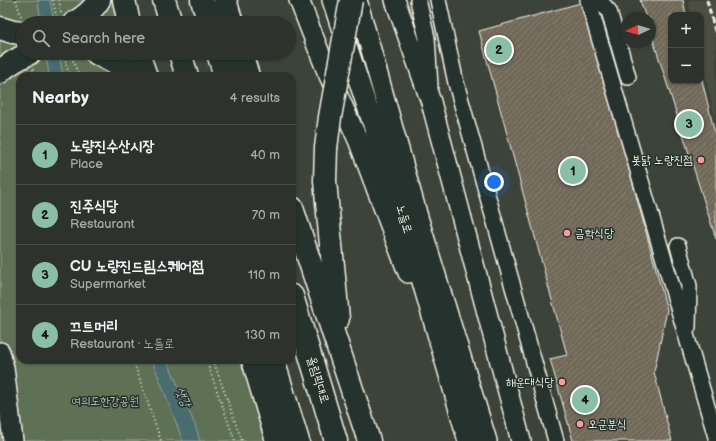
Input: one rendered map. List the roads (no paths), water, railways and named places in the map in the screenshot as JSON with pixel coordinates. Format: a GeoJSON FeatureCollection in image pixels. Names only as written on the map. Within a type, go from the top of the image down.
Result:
{"type":"FeatureCollection","features":[{"type":"Feature","properties":{"kind":"highway"},"geometry":{"type":"LineString","coordinates":[[85,16],[99,0]]}},
{"type":"Feature","properties":{"kind":"highway"},"geometry":{"type":"LineString","coordinates":[[124,0],[127,16]]}},
{"type":"Feature","properties":{"kind":"highway"},"geometry":{"type":"LineString","coordinates":[[164,0],[169,16]]}},
{"type":"Feature","properties":{"kind":"highway"},"geometry":{"type":"LineString","coordinates":[[202,0],[207,16]]}},
{"type":"Feature","properties":{"kind":"highway"},"geometry":{"type":"LineString","coordinates":[[225,0],[230,16]]}},
{"type":"Feature","properties":{"kind":"highway"},"geometry":{"type":"LineString","coordinates":[[342,356],[325,181],[326,148],[330,117],[351,0]]}},
{"type":"Feature","properties":{"kind":"highway"},"geometry":{"type":"LineString","coordinates":[[109,60],[120,66],[125,72]]}},
{"type":"Feature","properties":{"kind":"highway"},"geometry":{"type":"LineString","coordinates":[[140,60],[145,72]]}},
{"type":"Feature","properties":{"kind":"highway"},"geometry":{"type":"LineString","coordinates":[[182,60],[186,72]]}},
{"type":"Feature","properties":{"kind":"highway"},"geometry":{"type":"LineString","coordinates":[[220,60],[224,72]]}},
{"type":"Feature","properties":{"kind":"highway"},"geometry":{"type":"LineString","coordinates":[[243,60],[247,72]]}},
{"type":"Feature","properties":{"kind":"highway"},"geometry":{"type":"LineString","coordinates":[[296,220],[369,441]]}},
{"type":"Feature","properties":{"kind":"highway","name":"올림픽대로"},"geometry":{"type":"LineString","coordinates":[[296,309],[336,441]]}},
{"type":"Feature","properties":{"kind":"highway"},"geometry":{"type":"LineString","coordinates":[[254,364],[277,441]]}},
{"type":"Feature","properties":{"kind":"highway"},"geometry":{"type":"LineString","coordinates":[[274,364],[298,441]]}},
{"type":"Feature","properties":{"kind":"main road"},"geometry":{"type":"LineString","coordinates":[[299,0],[326,69],[358,140],[386,218],[451,381]]}},
{"type":"Feature","properties":{"kind":"main road","name":"노들로"},"geometry":{"type":"LineString","coordinates":[[332,0],[403,216],[468,441]]}},
{"type":"Feature","properties":{"kind":"main road","name":"노들로"},"geometry":{"type":"LineString","coordinates":[[357,0],[418,217],[487,441]]}},
{"type":"Feature","properties":{"kind":"main road"},"geometry":{"type":"LineString","coordinates":[[395,0],[431,102],[521,441]]}},
{"type":"Feature","properties":{"kind":"main road"},"geometry":{"type":"LineString","coordinates":[[0,352],[4,368],[13,441]]}},
{"type":"Feature","properties":{"kind":"lane"},"geometry":{"type":"LineString","coordinates":[[418,0],[427,38],[431,102]]}},
{"type":"Feature","properties":{"kind":"lane"},"geometry":{"type":"LineString","coordinates":[[438,0],[456,83],[556,441]]}},
{"type":"Feature","properties":{"kind":"lane"},"geometry":{"type":"LineString","coordinates":[[588,0],[715,438]]}},
{"type":"Feature","properties":{"kind":"lane"},"geometry":{"type":"LineString","coordinates":[[598,0],[609,11],[628,77]]}},
{"type":"Feature","properties":{"kind":"lane"},"geometry":{"type":"LineString","coordinates":[[678,246],[689,286],[688,341]]}},
{"type":"Feature","properties":{"kind":"water"},"geometry":{"type":"Polygon","coordinates":[[[38,0],[50,0],[53,16],[40,16],[38,0]]]}},
{"type":"Feature","properties":{"kind":"water"},"geometry":{"type":"Polygon","coordinates":[[[47,60],[60,60],[62,72],[48,72],[47,60]]]}},
{"type":"Feature","properties":{"kind":"water"},"geometry":{"type":"Polygon","coordinates":[[[154,364],[169,364],[195,425],[200,441],[183,441],[154,364]]]}},
{"type":"Feature","properties":{"kind":"railway"},"geometry":{"type":"LineString","coordinates":[[707,0],[716,35]]}},
{"type":"Feature","properties":{"kind":"place","name":"진주식당"},"geometry":{"type":"Point","coordinates":[499,50]}},
{"type":"Feature","properties":{"kind":"place","name":"CU 노량진드림스퀘어점"},"geometry":{"type":"Point","coordinates":[689,124]}},
{"type":"Feature","properties":{"kind":"place","name":"봇닭 노량진점"},"geometry":{"type":"Point","coordinates":[701,160]}},
{"type":"Feature","properties":{"kind":"place","name":"노량진수산시장"},"geometry":{"type":"Point","coordinates":[573,171]}},
{"type":"Feature","properties":{"kind":"place","name":"금학식당"},"geometry":{"type":"Point","coordinates":[567,233]}},
{"type":"Feature","properties":{"kind":"place","name":"해운대식당"},"geometry":{"type":"Point","coordinates":[562,382]}},
{"type":"Feature","properties":{"kind":"place","name":"끄트머리"},"geometry":{"type":"Point","coordinates":[585,400]}},
{"type":"Feature","properties":{"kind":"place","name":"오군분식"},"geometry":{"type":"Point","coordinates":[580,424]}},
{"type":"Feature","properties":{"kind":"water label","name":"샛강"},"geometry":{"type":"Point","coordinates":[183,397]}},
{"type":"Feature","properties":{"kind":"park label","name":"여의도한강공원"},"geometry":{"type":"Point","coordinates":[105,401]}}]}
